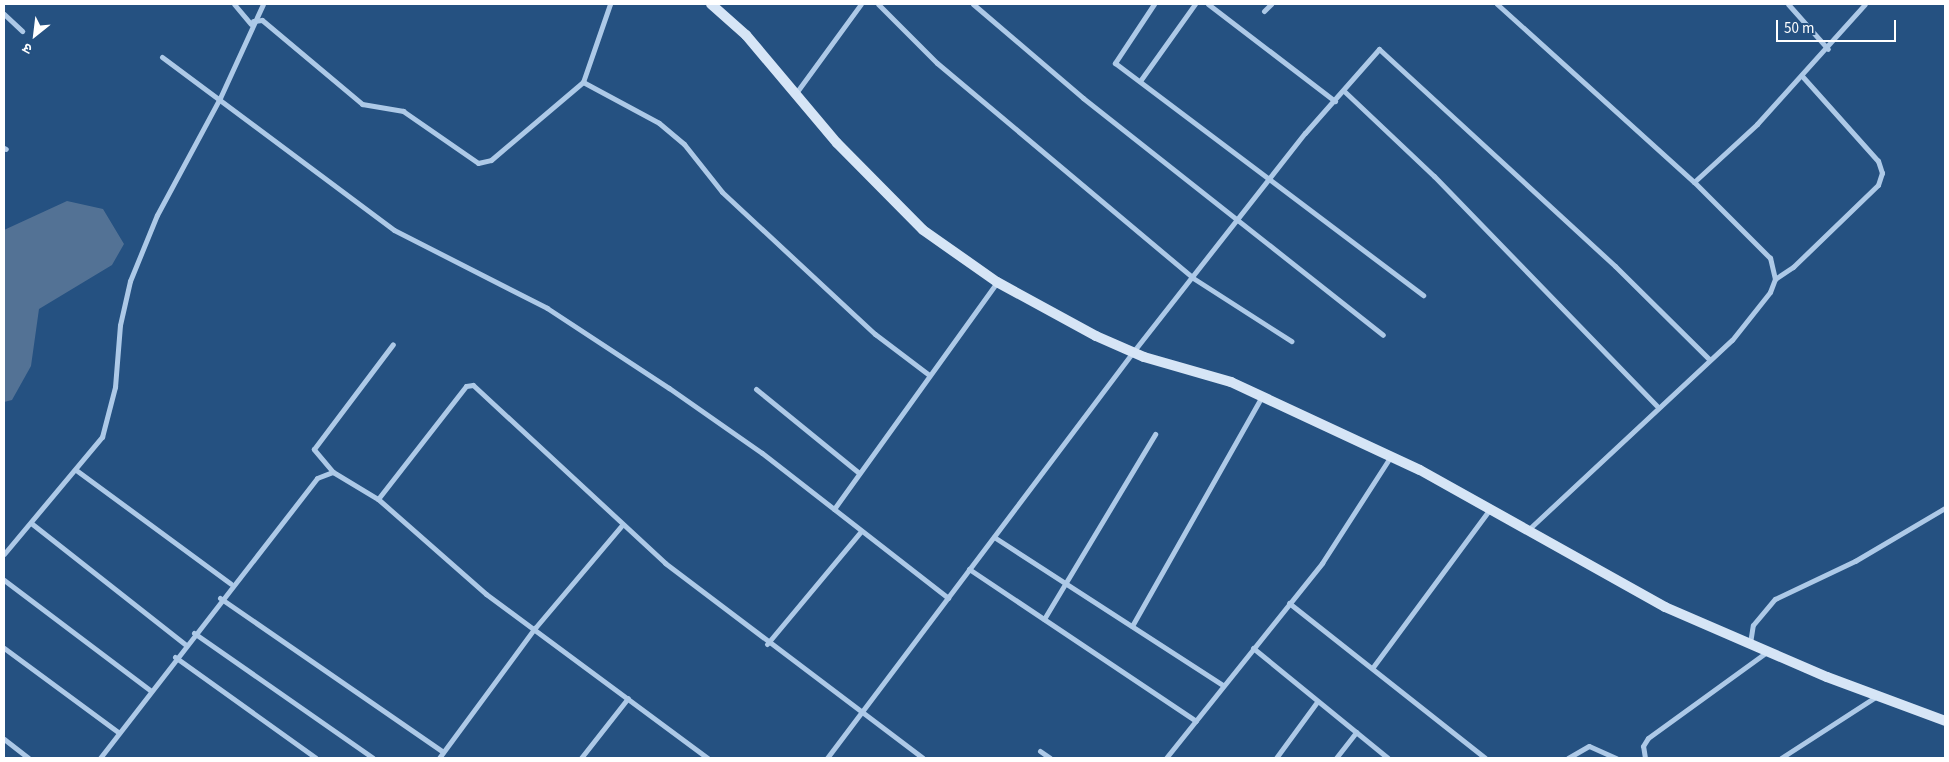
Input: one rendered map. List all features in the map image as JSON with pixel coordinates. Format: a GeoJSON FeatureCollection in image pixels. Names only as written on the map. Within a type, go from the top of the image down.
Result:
{"type":"FeatureCollection","features":[{"type":"Feature","properties":{"kind":"street"},"geometry":{"type":"LineString","coordinates":[[234,4],[251,24]]}},
{"type":"Feature","properties":{"kind":"street"},"geometry":{"type":"LineString","coordinates":[[4,554],[102,437],[108,417],[130,280],[157,215],[220,98],[251,24],[263,4]]}},
{"type":"Feature","properties":{"kind":"street"},"geometry":{"type":"LineString","coordinates":[[251,24],[262,20],[362,104],[403,111],[478,163],[491,160],[583,82],[610,4]]}},
{"type":"Feature","properties":{"kind":"street"},"geometry":{"type":"LineString","coordinates":[[711,4],[746,35],[837,143],[923,230],[997,282],[1133,352],[1262,396],[1391,456],[1491,507],[1666,607],[1877,696],[1945,721]]}},
{"type":"Feature","properties":{"kind":"street"},"geometry":{"type":"LineString","coordinates":[[796,94],[862,4]]}},
{"type":"Feature","properties":{"kind":"street"},"geometry":{"type":"LineString","coordinates":[[878,4],[937,64],[1194,278],[1291,341]]}},
{"type":"Feature","properties":{"kind":"street"},"geometry":{"type":"LineString","coordinates":[[973,4],[1238,222],[1383,335]]}},
{"type":"Feature","properties":{"kind":"street"},"geometry":{"type":"LineString","coordinates":[[1154,4],[1116,56],[1115,63],[1270,177],[1423,295]]}},
{"type":"Feature","properties":{"kind":"street"},"geometry":{"type":"LineString","coordinates":[[1140,81],[1195,4]]}},
{"type":"Feature","properties":{"kind":"street"},"geometry":{"type":"LineString","coordinates":[[1208,4],[1335,101]]}},
{"type":"Feature","properties":{"kind":"street"},"geometry":{"type":"LineString","coordinates":[[1264,11],[1270,4]]}},
{"type":"Feature","properties":{"kind":"street"},"geometry":{"type":"LineString","coordinates":[[1497,4],[1694,182],[1770,258],[1775,279]]}},
{"type":"Feature","properties":{"kind":"street"},"geometry":{"type":"LineString","coordinates":[[1788,4],[1828,48]]}},
{"type":"Feature","properties":{"kind":"street"},"geometry":{"type":"LineString","coordinates":[[1694,182],[1802,76],[1865,4]]}},
{"type":"Feature","properties":{"kind":"street"},"geometry":{"type":"LineString","coordinates":[[4,14],[22,31]]}},
{"type":"Feature","properties":{"kind":"street"},"geometry":{"type":"LineString","coordinates":[[829,757],[1133,352],[1238,222],[1270,177],[1380,49],[1608,259],[1709,359]]}},
{"type":"Feature","properties":{"kind":"street"},"geometry":{"type":"LineString","coordinates":[[162,57],[220,98],[394,230],[547,308],[692,404],[834,509],[948,598]]}},
{"type":"Feature","properties":{"kind":"street"},"geometry":{"type":"LineString","coordinates":[[1529,529],[1756,313],[1775,279],[1793,267],[1878,185],[1882,173],[1878,161],[1802,76]]}},
{"type":"Feature","properties":{"kind":"street"},"geometry":{"type":"LineString","coordinates":[[583,82],[659,123],[684,144],[722,192],[875,334],[929,375]]}},
{"type":"Feature","properties":{"kind":"street"},"geometry":{"type":"LineString","coordinates":[[1344,91],[1434,176],[1657,406]]}},
{"type":"Feature","properties":{"kind":"street"},"geometry":{"type":"LineString","coordinates":[[834,509],[997,282]]}},
{"type":"Feature","properties":{"kind":"street"},"geometry":{"type":"LineString","coordinates":[[393,344],[314,449],[333,472],[378,499],[486,594],[535,628],[708,758]]}},
{"type":"Feature","properties":{"kind":"street"},"geometry":{"type":"LineString","coordinates":[[378,499],[469,384],[596,496],[622,525],[767,644],[863,712],[923,758]]}},
{"type":"Feature","properties":{"kind":"street"},"geometry":{"type":"LineString","coordinates":[[756,389],[859,473]]}},
{"type":"Feature","properties":{"kind":"street"},"geometry":{"type":"LineString","coordinates":[[1132,626],[1262,396]]}},
{"type":"Feature","properties":{"kind":"street"},"geometry":{"type":"LineString","coordinates":[[1044,619],[1155,434]]}},
{"type":"Feature","properties":{"kind":"street"},"geometry":{"type":"LineString","coordinates":[[1166,758],[1344,532],[1391,456]]}},
{"type":"Feature","properties":{"kind":"street"},"geometry":{"type":"LineString","coordinates":[[76,470],[231,584]]}},
{"type":"Feature","properties":{"kind":"street"},"geometry":{"type":"LineString","coordinates":[[100,758],[220,598],[317,478],[333,472]]}},
{"type":"Feature","properties":{"kind":"street"},"geometry":{"type":"LineString","coordinates":[[1373,667],[1491,507]]}},
{"type":"Feature","properties":{"kind":"street"},"geometry":{"type":"LineString","coordinates":[[1750,643],[1753,625],[1775,599],[1855,561],[1945,508]]}},
{"type":"Feature","properties":{"kind":"street"},"geometry":{"type":"LineString","coordinates":[[30,523],[185,644]]}},
{"type":"Feature","properties":{"kind":"street"},"geometry":{"type":"LineString","coordinates":[[439,758],[535,628],[622,525]]}},
{"type":"Feature","properties":{"kind":"street"},"geometry":{"type":"LineString","coordinates":[[767,644],[861,531]]}},
{"type":"Feature","properties":{"kind":"street"},"geometry":{"type":"LineString","coordinates":[[994,537],[1222,685]]}},
{"type":"Feature","properties":{"kind":"street"},"geometry":{"type":"LineString","coordinates":[[970,569],[1196,721]]}},
{"type":"Feature","properties":{"kind":"street"},"geometry":{"type":"LineString","coordinates":[[4,580],[150,690]]}},
{"type":"Feature","properties":{"kind":"street"},"geometry":{"type":"LineString","coordinates":[[220,598],[443,752]]}},
{"type":"Feature","properties":{"kind":"street"},"geometry":{"type":"LineString","coordinates":[[1289,603],[1373,667],[1485,758]]}},
{"type":"Feature","properties":{"kind":"street"},"geometry":{"type":"LineString","coordinates":[[194,632],[373,758]]}},
{"type":"Feature","properties":{"kind":"street"},"geometry":{"type":"LineString","coordinates":[[4,648],[118,732]]}},
{"type":"Feature","properties":{"kind":"street"},"geometry":{"type":"LineString","coordinates":[[1253,648],[1388,758]]}},
{"type":"Feature","properties":{"kind":"street"},"geometry":{"type":"LineString","coordinates":[[1645,758],[1643,746],[1648,738],[1768,651]]}},
{"type":"Feature","properties":{"kind":"street"},"geometry":{"type":"LineString","coordinates":[[175,657],[316,758]]}},
{"type":"Feature","properties":{"kind":"street"},"geometry":{"type":"LineString","coordinates":[[1781,758],[1877,696]]}},
{"type":"Feature","properties":{"kind":"street"},"geometry":{"type":"LineString","coordinates":[[581,758],[628,698]]}},
{"type":"Feature","properties":{"kind":"street"},"geometry":{"type":"LineString","coordinates":[[1276,758],[1317,702]]}},
{"type":"Feature","properties":{"kind":"street"},"geometry":{"type":"LineString","coordinates":[[1336,758],[1356,732]]}},
{"type":"Feature","properties":{"kind":"street"},"geometry":{"type":"LineString","coordinates":[[4,739],[28,758]]}},
{"type":"Feature","properties":{"kind":"street"},"geometry":{"type":"LineString","coordinates":[[1568,758],[1589,746],[1616,758]]}},
{"type":"Feature","properties":{"kind":"street"},"geometry":{"type":"LineString","coordinates":[[1040,751],[1050,758]]}},
{"type":"Feature","properties":{"kind":"water"},"geometry":{"type":"Polygon","coordinates":[[[67,201],[103,209],[124,244],[112,265],[39,309],[31,366],[12,400],[4,402],[4,230],[67,201]]]}}]}
